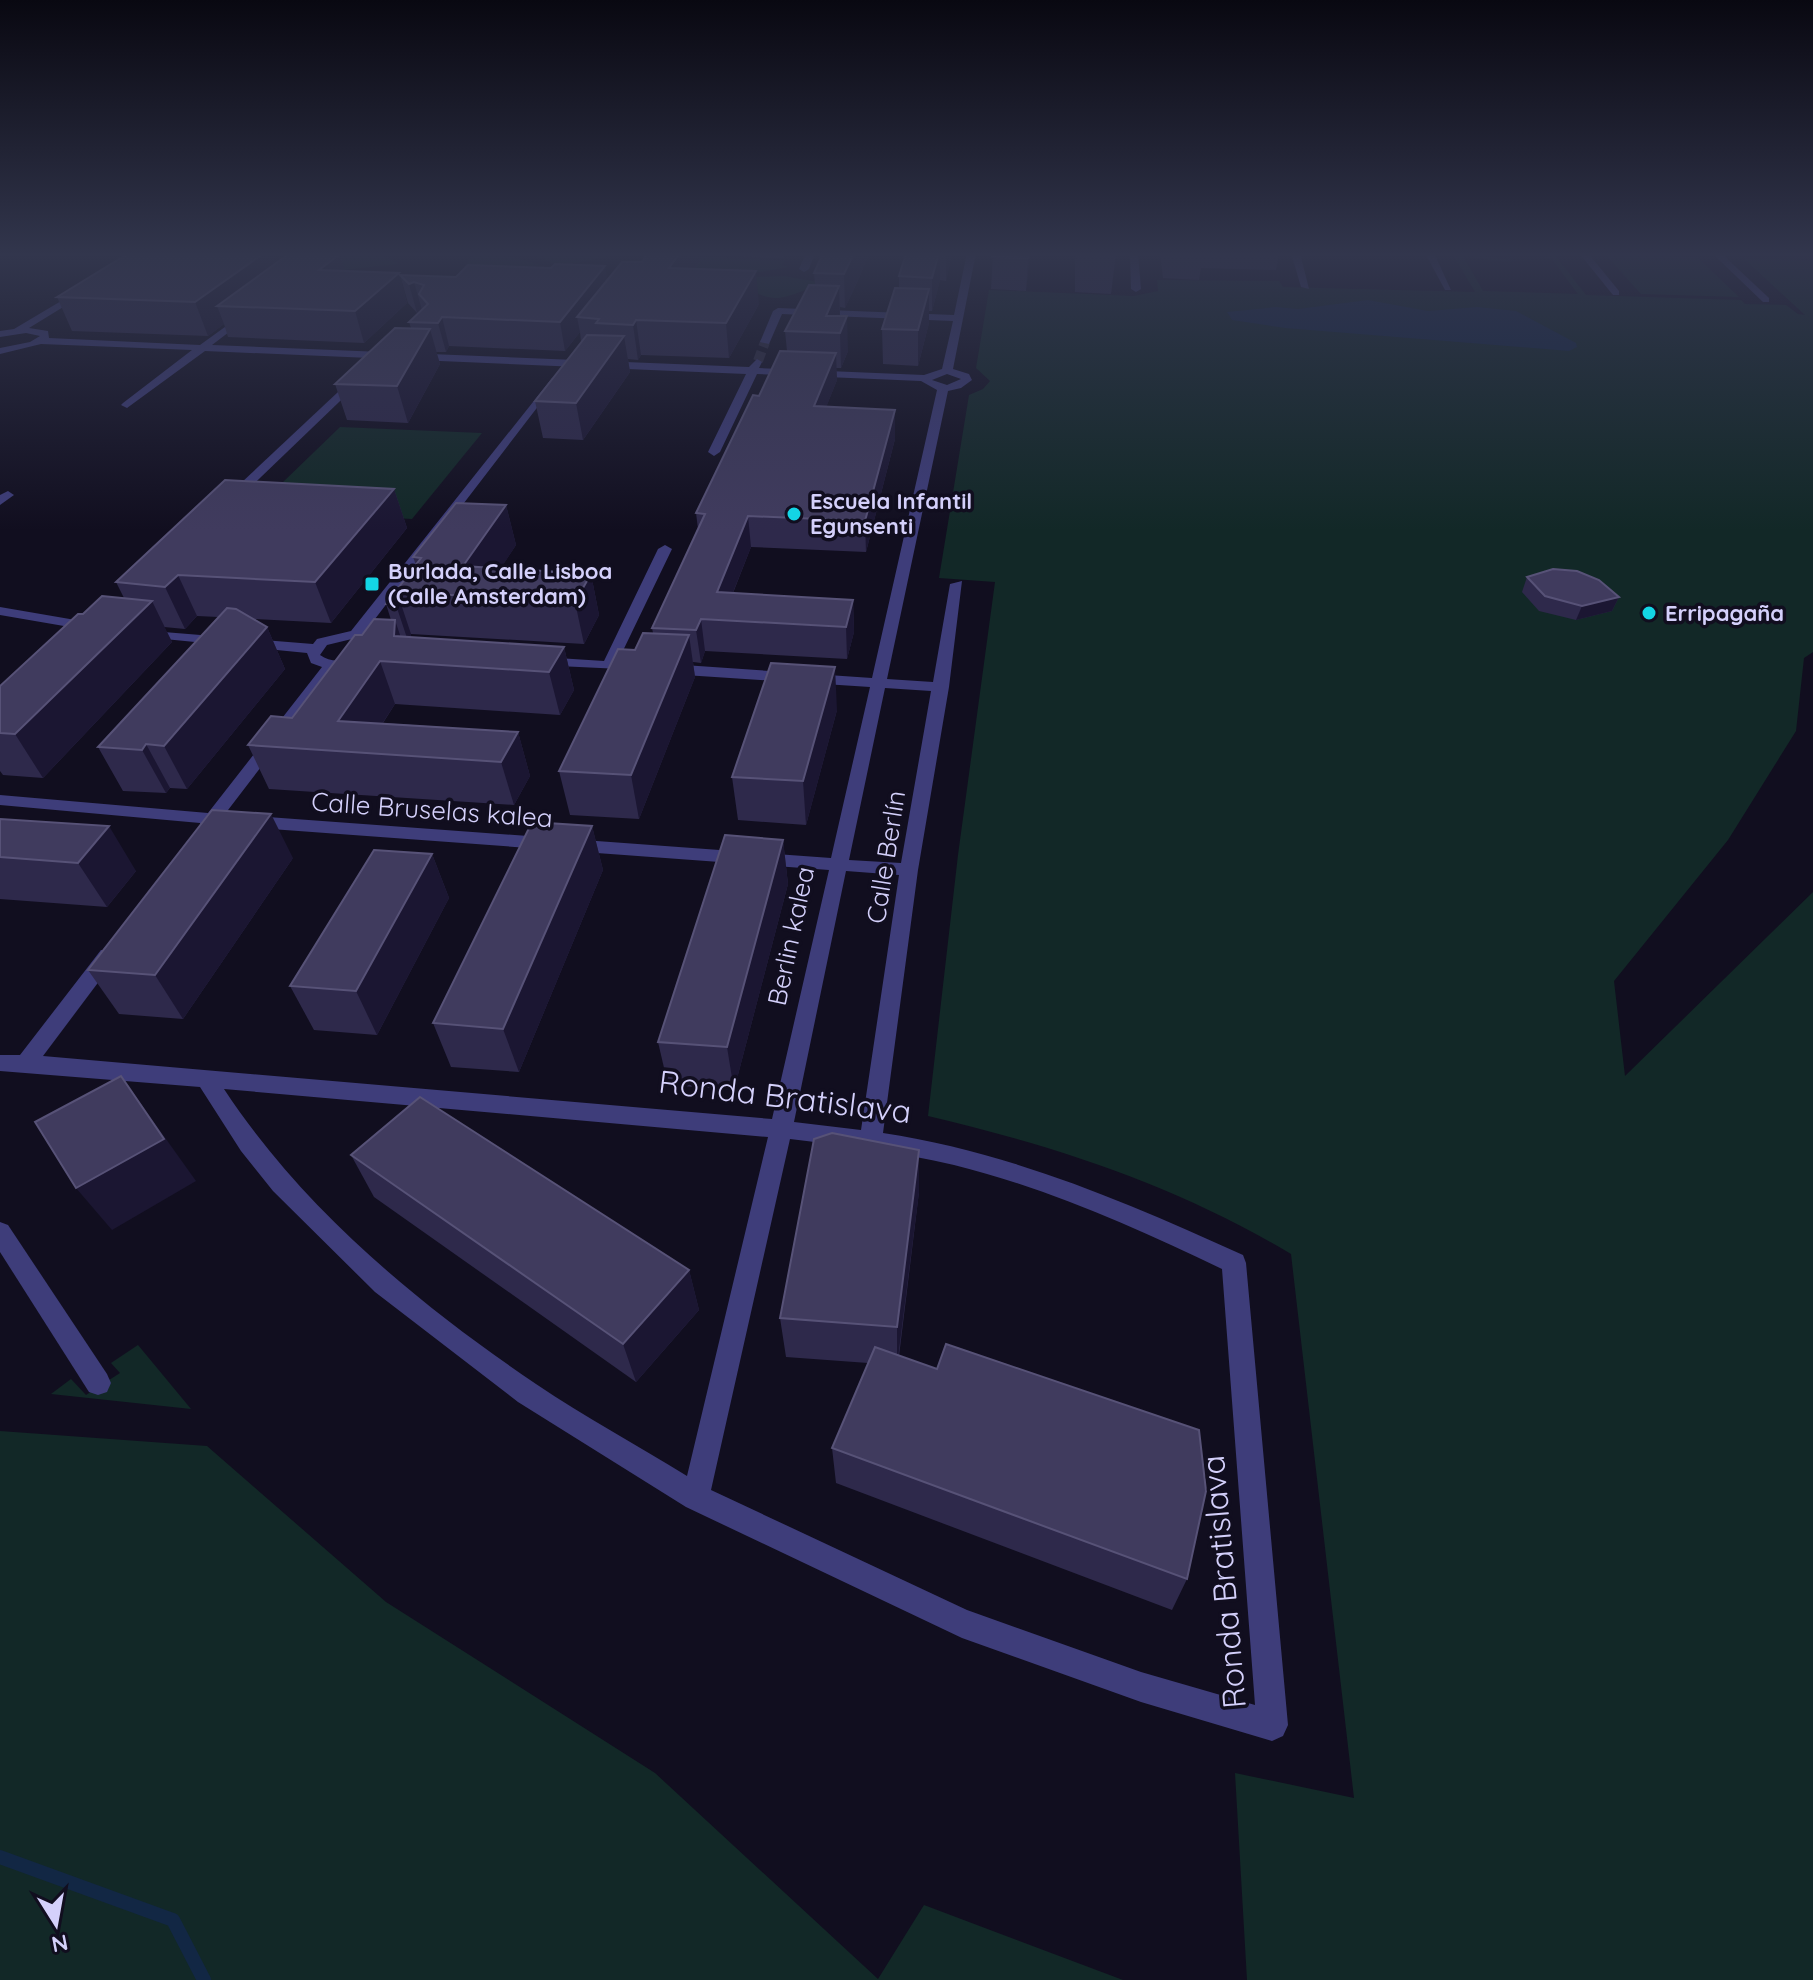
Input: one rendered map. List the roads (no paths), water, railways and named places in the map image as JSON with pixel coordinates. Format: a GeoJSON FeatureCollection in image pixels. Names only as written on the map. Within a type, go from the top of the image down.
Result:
{"type":"FeatureCollection","features":[{"type":"Feature","properties":{"kind":"street"},"geometry":{"type":"LineString","coordinates":[[179,345],[756,366],[925,378],[947,371],[965,376],[967,380],[954,387],[943,388],[929,384],[925,378]]}},
{"type":"Feature","properties":{"kind":"street"},"geometry":{"type":"LineString","coordinates":[[217,513],[393,345]]}},
{"type":"Feature","properties":{"kind":"street"},"geometry":{"type":"LineString","coordinates":[[947,371],[952,345]]}},
{"type":"Feature","properties":{"kind":"street"},"geometry":{"type":"LineString","coordinates":[[127,405],[203,347]]}},
{"type":"Feature","properties":{"kind":"street"},"geometry":{"type":"LineString","coordinates":[[356,634],[570,358]]}},
{"type":"Feature","properties":{"kind":"street"},"geometry":{"type":"LineString","coordinates":[[714,452],[756,366]]}},
{"type":"Feature","properties":{"kind":"street","name":"Berlin kalea"},"geometry":{"type":"LineString","coordinates":[[696,1497],[781,1129],[943,388]]}},
{"type":"Feature","properties":{"kind":"street"},"geometry":{"type":"LineString","coordinates":[[609,665],[665,549]]}},
{"type":"Feature","properties":{"kind":"street","name":"Calle Berlín"},"geometry":{"type":"LineString","coordinates":[[871,1139],[909,870],[957,584]]}},
{"type":"Feature","properties":{"kind":"street"},"geometry":{"type":"LineString","coordinates":[[0,611],[315,649],[332,638],[356,634],[372,640],[378,653],[354,662],[332,665],[316,660],[315,649]]}},
{"type":"Feature","properties":{"kind":"street"},"geometry":{"type":"LineString","coordinates":[[83,639],[109,626]]}},
{"type":"Feature","properties":{"kind":"street"},"geometry":{"type":"LineString","coordinates":[[518,660],[878,680],[941,687]]}},
{"type":"Feature","properties":{"kind":"street"},"geometry":{"type":"LineString","coordinates":[[196,840],[332,665]]}},
{"type":"Feature","properties":{"kind":"street","name":"Calle Bruselas kalea"},"geometry":{"type":"LineString","coordinates":[[0,800],[212,819],[909,870]]}},
{"type":"Feature","properties":{"kind":"street"},"geometry":{"type":"LineString","coordinates":[[26,1063],[122,937]]}},
{"type":"Feature","properties":{"kind":"street","name":"Ronda Bratislava"},"geometry":{"type":"LineString","coordinates":[[0,1063],[26,1063],[871,1139],[955,1156],[1054,1185],[1134,1216],[1234,1263],[1272,1725],[1141,1687],[962,1623],[696,1497],[527,1393],[384,1284],[281,1184],[249,1145],[207,1080]]}},
{"type":"Feature","properties":{"kind":"street"},"geometry":{"type":"LineString","coordinates":[[0,1232],[98,1383]]}},
{"type":"Feature","properties":{"kind":"water"},"geometry":{"type":"Polygon","coordinates":[[[1500,345],[1577,345],[1569,351],[1500,345]]]}},
{"type":"Feature","properties":{"kind":"waterway"},"geometry":{"type":"LineString","coordinates":[[0,1857],[173,1920],[204,1980]]}},
{"type":"Feature","properties":{"kind":"tunnel"},"geometry":{"type":"LineString","coordinates":[[758,361],[764,345]]}},
{"type":"Feature","properties":{"kind":"place","name":"Escuela Infantil Egunsenti"},"geometry":{"type":"Point","coordinates":[794,514]}},
{"type":"Feature","properties":{"kind":"place","name":"Burlada, Calle Lisboa (Calle Amsterdam)"},"geometry":{"type":"Point","coordinates":[372,584]}},
{"type":"Feature","properties":{"kind":"place","name":"Erripagaña"},"geometry":{"type":"Point","coordinates":[1649,613]}}]}
